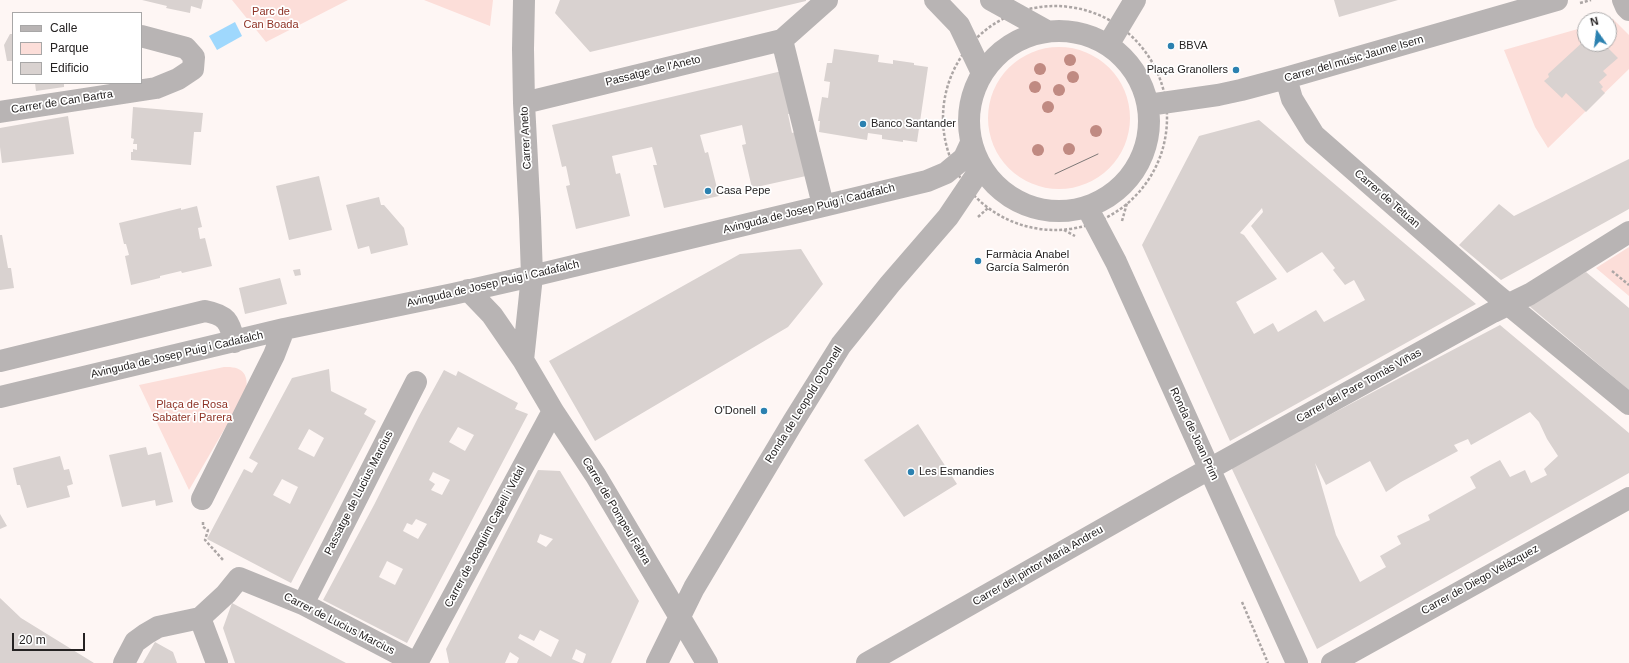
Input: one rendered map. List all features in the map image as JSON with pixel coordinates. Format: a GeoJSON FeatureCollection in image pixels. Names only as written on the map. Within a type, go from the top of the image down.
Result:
{"type":"FeatureCollection","features":[{"type":"Feature","properties":{"kind":"street","name":"Carrer Aneto"},"geometry":{"type":"LineString","coordinates":[[524,0],[522,49],[532,276]]}},
{"type":"Feature","properties":{"kind":"street","name":"Passatge de l'Aneto"},"geometry":{"type":"LineString","coordinates":[[524,102],[782,40],[827,0]]}},
{"type":"Feature","properties":{"kind":"street"},"geometry":{"type":"LineString","coordinates":[[935,0],[959,25],[982,73]]}},
{"type":"Feature","properties":{"kind":"street"},"geometry":{"type":"LineString","coordinates":[[991,0],[1047,31]]}},
{"type":"Feature","properties":{"kind":"street"},"geometry":{"type":"LineString","coordinates":[[1114,36],[1135,0]]}},
{"type":"Feature","properties":{"kind":"street","name":"Carrer del músic Jaume Isern"},"geometry":{"type":"LineString","coordinates":[[1157,104],[1218,95],[1286,78],[1557,0]]}},
{"type":"Feature","properties":{"kind":"street"},"geometry":{"type":"LineString","coordinates":[[1623,0],[1629,10]]}},
{"type":"Feature","properties":{"kind":"street"},"geometry":{"type":"LineString","coordinates":[[1064,30],[1086,34],[1114,36],[1144,89],[1157,104],[1150,124],[1148,138],[1139,163],[1130,177],[1091,214],[1036,209],[1014,200],[981,168],[971,143],[969,107],[974,89],[982,73],[1004,48],[1047,31],[1064,30]]}},
{"type":"Feature","properties":{"kind":"street","name":"Carrer de Can Bartra"},"geometry":{"type":"LineString","coordinates":[[0,112],[156,88],[178,79],[192,69],[194,57],[186,48],[142,36]]}},
{"type":"Feature","properties":{"kind":"street"},"geometry":{"type":"LineString","coordinates":[[782,40],[823,205]]}},
{"type":"Feature","properties":{"kind":"street","name":"Carrer de Tetuan"},"geometry":{"type":"LineString","coordinates":[[1286,78],[1292,99],[1314,135],[1508,305],[1629,404]]}},
{"type":"Feature","properties":{"kind":"street","name":"Avinguda de Josep Puig i Cadafalch"},"geometry":{"type":"LineString","coordinates":[[0,397],[284,329],[532,276],[928,181],[946,173],[964,158],[971,143]]}},
{"type":"Feature","properties":{"kind":"street","name":"Ronda de Leopold O'Donell"},"geometry":{"type":"LineString","coordinates":[[657,663],[694,588],[841,345],[890,284],[948,217],[981,168]]}},
{"type":"Feature","properties":{"kind":"street","name":"Ronda de Joan Prim"},"geometry":{"type":"LineString","coordinates":[[1091,214],[1116,262],[1297,663]]}},
{"type":"Feature","properties":{"kind":"street"},"geometry":{"type":"LineString","coordinates":[[1508,305],[1530,294],[1629,232]]}},
{"type":"Feature","properties":{"kind":"street"},"geometry":{"type":"LineString","coordinates":[[523,360],[532,276]]}},
{"type":"Feature","properties":{"kind":"street","name":"Carrer de Pompeu Fabra"},"geometry":{"type":"LineString","coordinates":[[468,290],[492,315],[523,360],[553,411],[596,476],[707,663]]}},
{"type":"Feature","properties":{"kind":"street","name":"Carrer del Pare Tomàs Viñas"},"geometry":{"type":"LineString","coordinates":[[1210,469],[1508,305]]}},
{"type":"Feature","properties":{"kind":"street"},"geometry":{"type":"LineString","coordinates":[[0,361],[205,311],[219,314],[231,326],[234,342]]}},
{"type":"Feature","properties":{"kind":"street"},"geometry":{"type":"LineString","coordinates":[[202,500],[274,355],[284,329]]}},
{"type":"Feature","properties":{"kind":"street","name":"Passatge de Lucius Marcius"},"geometry":{"type":"LineString","coordinates":[[303,604],[416,382]]}},
{"type":"Feature","properties":{"kind":"street","name":"Carrer de Joaquim Capell i Vidal"},"geometry":{"type":"LineString","coordinates":[[417,663],[553,411]]}},
{"type":"Feature","properties":{"kind":"street","name":"Carrer del pintor Marià Andreu"},"geometry":{"type":"LineString","coordinates":[[866,663],[1210,469]]}},
{"type":"Feature","properties":{"kind":"street","name":"Carrer de Diego Velázquez"},"geometry":{"type":"LineString","coordinates":[[1332,663],[1629,498]]}},
{"type":"Feature","properties":{"kind":"street"},"geometry":{"type":"LineString","coordinates":[[124,663],[136,642],[146,634],[158,628],[200,618],[226,594],[239,578]]}},
{"type":"Feature","properties":{"kind":"street","name":"Carrer de Lucius Marcius"},"geometry":{"type":"LineString","coordinates":[[239,578],[303,604],[417,663]]}},
{"type":"Feature","properties":{"kind":"street"},"geometry":{"type":"LineString","coordinates":[[200,618],[217,663]]}},
{"type":"Feature","properties":{"kind":"path"},"geometry":{"type":"LineString","coordinates":[[1056,6],[1078,9],[1099,15],[1114,36],[1132,38],[1148,55],[1158,76],[1157,104],[1166,121],[1164,144],[1156,166],[1143,186],[1127,203],[1108,216],[1091,214],[1087,225],[1064,229],[1044,229],[1024,226],[1005,218],[988,208],[968,188],[960,178],[950,158],[944,137],[942,116],[945,94],[952,74],[962,54],[977,38],[994,24],[1014,13],[1034,8],[1056,6]]}},
{"type":"Feature","properties":{"kind":"path"},"geometry":{"type":"LineString","coordinates":[[202,500],[203,526],[208,530],[205,540],[239,578]]}},
{"type":"Feature","properties":{"kind":"green space","name":"Parc de Can Boada"},"geometry":{"type":"Polygon","coordinates":[[[232,0],[348,0],[266,42],[232,0]]]}},
{"type":"Feature","properties":{"kind":"green space"},"geometry":{"type":"Polygon","coordinates":[[[424,0],[493,0],[490,26],[424,0]]]}},
{"type":"Feature","properties":{"kind":"green space"},"geometry":{"type":"Polygon","coordinates":[[[1617,23],[1629,35],[1629,69],[1548,148],[1535,127],[1504,50],[1577,29],[1577,52],[1617,52],[1617,23]]]}},
{"type":"Feature","properties":{"kind":"green space"},"geometry":{"type":"Polygon","coordinates":[[[1052,47],[1066,47],[1080,50],[1092,55],[1104,63],[1114,73],[1125,91],[1129,104],[1129,132],[1125,145],[1114,163],[1104,173],[1092,181],[1080,186],[1066,189],[1052,189],[1038,186],[1026,181],[1014,173],[1004,163],[996,151],[991,139],[988,125],[988,111],[991,97],[996,85],[1004,73],[1014,63],[1026,55],[1038,50],[1052,47]]]}},
{"type":"Feature","properties":{"kind":"green space"},"geometry":{"type":"Polygon","coordinates":[[[1629,247],[1629,296],[1596,268],[1629,247]]]}},
{"type":"Feature","properties":{"kind":"green space","name":"Plaça de Rosa Sabater i Parera"},"geometry":{"type":"Polygon","coordinates":[[[224,367],[236,368],[243,372],[247,386],[246,392],[189,490],[139,385],[224,367]]]}},
{"type":"Feature","properties":{"kind":"water"},"geometry":{"type":"Polygon","coordinates":[[[235,22],[242,36],[217,50],[209,36],[235,22]]]}},
{"type":"Feature","properties":{"kind":"building"},"geometry":{"type":"Polygon","coordinates":[[[142,0],[203,0],[201,9],[191,6],[190,13],[166,8],[167,6],[142,0]]]}},
{"type":"Feature","properties":{"kind":"building"},"geometry":{"type":"Polygon","coordinates":[[[560,0],[806,1],[590,52],[555,13],[560,0]]]}},
{"type":"Feature","properties":{"kind":"building"},"geometry":{"type":"Polygon","coordinates":[[[1334,0],[1398,0],[1339,17],[1334,0]]]}},
{"type":"Feature","properties":{"kind":"building"},"geometry":{"type":"Polygon","coordinates":[[[10,34],[12,34],[12,61],[7,61],[4,45],[10,34]]]}},
{"type":"Feature","properties":{"kind":"building"},"geometry":{"type":"Polygon","coordinates":[[[1577,47],[1577,52],[1612,52],[1618,58],[1603,71],[1607,75],[1599,82],[1603,87],[1601,89],[1605,93],[1586,112],[1566,93],[1562,98],[1544,81],[1549,77],[1548,74],[1577,47]]]}},
{"type":"Feature","properties":{"kind":"building"},"geometry":{"type":"Polygon","coordinates":[[[834,49],[879,55],[878,62],[893,64],[893,60],[928,67],[917,142],[882,139],[882,135],[868,133],[867,140],[819,132],[820,121],[818,121],[822,97],[828,98],[830,82],[824,81],[827,63],[832,63],[834,49]]]}},
{"type":"Feature","properties":{"kind":"building"},"geometry":{"type":"Polygon","coordinates":[[[782,71],[792,114],[788,114],[792,133],[795,132],[806,176],[752,188],[742,145],[746,144],[742,125],[700,135],[705,153],[708,152],[719,196],[664,208],[653,165],[657,165],[652,147],[612,156],[616,174],[620,173],[630,216],[576,229],[566,186],[570,185],[566,166],[562,167],[552,125],[782,71]]]}},
{"type":"Feature","properties":{"kind":"building"},"geometry":{"type":"Polygon","coordinates":[[[35,84],[64,84],[64,87],[36,91],[35,84]]]}},
{"type":"Feature","properties":{"kind":"building"},"geometry":{"type":"Polygon","coordinates":[[[133,107],[203,113],[201,132],[194,132],[191,165],[131,160],[131,152],[133,152],[133,149],[137,150],[137,144],[133,144],[134,139],[131,138],[133,107]]]}},
{"type":"Feature","properties":{"kind":"building"},"geometry":{"type":"Polygon","coordinates":[[[68,116],[74,154],[2,163],[0,128],[68,116]]]}},
{"type":"Feature","properties":{"kind":"building"},"geometry":{"type":"Polygon","coordinates":[[[1259,120],[1476,304],[1230,441],[1142,245],[1199,136],[1259,120]],[[1262,208],[1240,233],[1244,235],[1277,279],[1236,302],[1254,334],[1273,323],[1278,332],[1316,310],[1324,322],[1365,300],[1354,280],[1345,285],[1333,270],[1335,268],[1322,252],[1287,273],[1251,226],[1263,212],[1262,208]]]}},
{"type":"Feature","properties":{"kind":"building"},"geometry":{"type":"Polygon","coordinates":[[[1629,159],[1629,209],[1501,280],[1459,245],[1499,204],[1514,216],[1629,159]]]}},
{"type":"Feature","properties":{"kind":"building"},"geometry":{"type":"Polygon","coordinates":[[[319,176],[332,230],[289,240],[276,186],[319,176]]]}},
{"type":"Feature","properties":{"kind":"building"},"geometry":{"type":"Polygon","coordinates":[[[379,197],[381,205],[384,205],[404,228],[408,245],[371,254],[369,246],[358,249],[346,205],[379,197]]]}},
{"type":"Feature","properties":{"kind":"building"},"geometry":{"type":"Polygon","coordinates":[[[197,206],[202,227],[198,228],[200,239],[205,238],[212,266],[182,273],[181,271],[131,285],[125,256],[129,255],[126,244],[124,244],[119,223],[181,208],[181,210],[197,206]]]}},
{"type":"Feature","properties":{"kind":"building"},"geometry":{"type":"Polygon","coordinates":[[[0,235],[2,235],[8,268],[11,268],[14,288],[0,290],[0,235]]]}},
{"type":"Feature","properties":{"kind":"building"},"geometry":{"type":"Polygon","coordinates":[[[801,249],[823,284],[788,327],[595,441],[549,361],[740,254],[801,249]]]}},
{"type":"Feature","properties":{"kind":"building"},"geometry":{"type":"Polygon","coordinates":[[[300,269],[301,275],[295,276],[293,270],[300,269]]]}},
{"type":"Feature","properties":{"kind":"building"},"geometry":{"type":"Polygon","coordinates":[[[1586,272],[1629,308],[1629,390],[1528,305],[1586,272]]]}},
{"type":"Feature","properties":{"kind":"building"},"geometry":{"type":"Polygon","coordinates":[[[280,278],[287,304],[245,314],[239,288],[280,278]]]}},
{"type":"Feature","properties":{"kind":"building"},"geometry":{"type":"Polygon","coordinates":[[[1500,325],[1629,433],[1629,473],[1317,649],[1231,467],[1500,325]],[[1530,412],[1471,445],[1468,439],[1454,445],[1458,451],[1401,482],[1386,492],[1370,461],[1326,485],[1315,463],[1336,535],[1360,582],[1386,567],[1380,556],[1401,544],[1397,536],[1430,520],[1428,515],[1476,488],[1470,477],[1483,469],[1500,460],[1510,477],[1525,470],[1531,483],[1547,475],[1544,469],[1558,456],[1547,439],[1539,422],[1530,412]]]}},
{"type":"Feature","properties":{"kind":"building"},"geometry":{"type":"Polygon","coordinates":[[[329,369],[331,391],[367,409],[364,414],[376,421],[291,583],[207,539],[244,469],[252,473],[258,463],[249,458],[292,378],[329,369]],[[309,429],[298,449],[314,457],[324,438],[309,429]],[[282,479],[273,495],[290,504],[298,487],[282,479]]]}},
{"type":"Feature","properties":{"kind":"building"},"geometry":{"type":"Polygon","coordinates":[[[444,370],[456,376],[458,371],[518,403],[515,409],[528,414],[407,643],[323,600],[374,505],[444,370]],[[458,427],[449,442],[465,451],[474,435],[458,427]],[[433,472],[429,480],[435,484],[431,490],[442,495],[450,480],[433,472]],[[416,519],[412,525],[407,523],[403,531],[418,539],[427,524],[416,519]],[[387,561],[379,577],[395,585],[403,569],[387,561]]]}},
{"type":"Feature","properties":{"kind":"building","name":"Les Esmandies"},"geometry":{"type":"Polygon","coordinates":[[[918,424],[957,484],[904,517],[864,460],[918,424]]]}},
{"type":"Feature","properties":{"kind":"building"},"geometry":{"type":"Polygon","coordinates":[[[146,447],[148,455],[161,452],[173,502],[156,506],[155,500],[122,507],[109,455],[146,447]]]}},
{"type":"Feature","properties":{"kind":"building"},"geometry":{"type":"Polygon","coordinates":[[[60,456],[64,470],[69,469],[73,484],[67,486],[70,497],[27,508],[20,485],[17,485],[13,468],[60,456]]]}},
{"type":"Feature","properties":{"kind":"building"},"geometry":{"type":"Polygon","coordinates":[[[538,470],[560,471],[639,601],[611,663],[583,663],[586,654],[576,649],[572,659],[581,663],[517,663],[519,658],[510,652],[505,663],[449,663],[446,649],[538,470]],[[540,534],[537,542],[546,547],[553,539],[540,534]],[[540,630],[534,641],[520,634],[518,638],[551,657],[559,640],[540,630]]]}},
{"type":"Feature","properties":{"kind":"building"},"geometry":{"type":"Polygon","coordinates":[[[0,514],[7,526],[0,529],[0,514]]]}},
{"type":"Feature","properties":{"kind":"building"},"geometry":{"type":"Polygon","coordinates":[[[0,598],[21,618],[94,663],[0,663],[0,598]]]}},
{"type":"Feature","properties":{"kind":"building"},"geometry":{"type":"Polygon","coordinates":[[[232,603],[346,663],[235,663],[223,628],[232,603]]]}},
{"type":"Feature","properties":{"kind":"building"},"geometry":{"type":"Polygon","coordinates":[[[155,642],[173,652],[177,663],[143,663],[155,642]]]}},
{"type":"Feature","properties":{"kind":"tram line"},"geometry":{"type":"LineString","coordinates":[[1055,174],[1098,154]]}},
{"type":"Feature","properties":{"kind":"place","name":"BBVA"},"geometry":{"type":"Point","coordinates":[1171,46]}},
{"type":"Feature","properties":{"kind":"place","name":"Plaça Granollers"},"geometry":{"type":"Point","coordinates":[1236,70]}},
{"type":"Feature","properties":{"kind":"place","name":"Banco Santander"},"geometry":{"type":"Point","coordinates":[863,124]}},
{"type":"Feature","properties":{"kind":"place","name":"Casa Pepe"},"geometry":{"type":"Point","coordinates":[708,191]}},
{"type":"Feature","properties":{"kind":"place","name":"Farmàcia Anabel García Salmerón"},"geometry":{"type":"Point","coordinates":[978,261]}},
{"type":"Feature","properties":{"kind":"place","name":"O'Donell"},"geometry":{"type":"Point","coordinates":[764,411]}},
{"type":"Feature","properties":{"kind":"place","name":"Les Esmandies"},"geometry":{"type":"Point","coordinates":[911,472]}}]}
